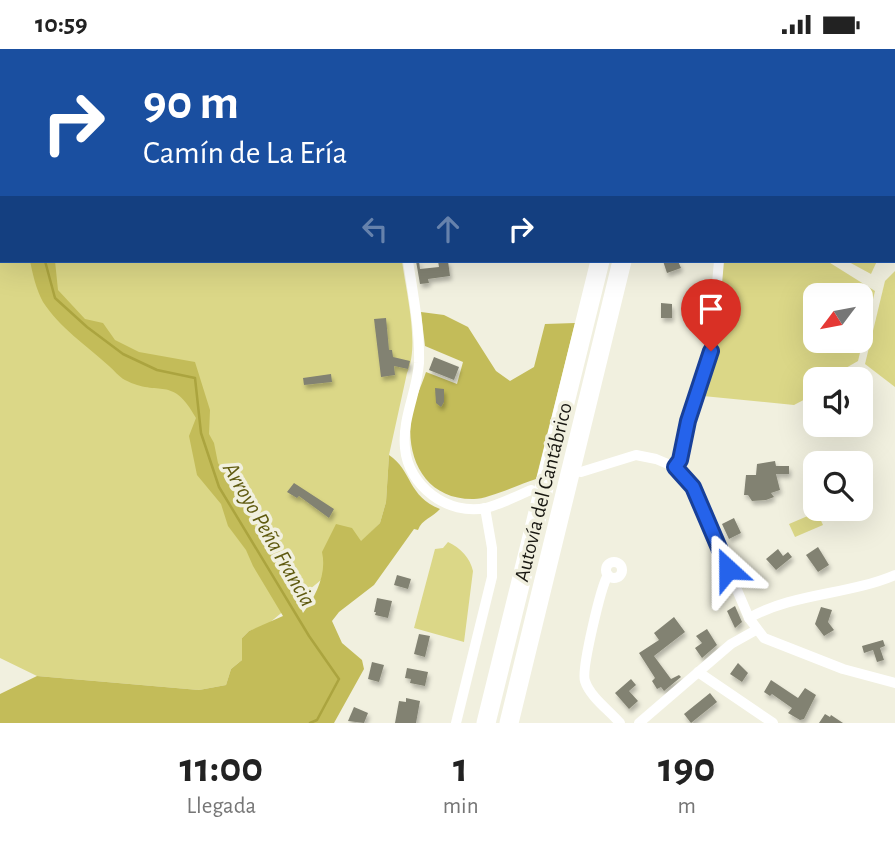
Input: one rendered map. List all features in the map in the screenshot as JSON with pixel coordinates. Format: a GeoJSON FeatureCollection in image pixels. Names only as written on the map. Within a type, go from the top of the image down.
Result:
{"type":"FeatureCollection","features":[{"type":"Feature","properties":{"kind":"highway","name":"Autovía del Cantábrico"},"geometry":{"type":"LineString","coordinates":[[486,723],[600,263]]}},
{"type":"Feature","properties":{"kind":"highway","name":"Autovía del Cantábrico"},"geometry":{"type":"LineString","coordinates":[[509,723],[622,263]]}},
{"type":"Feature","properties":{"kind":"highway"},"geometry":{"type":"LineString","coordinates":[[516,723],[532,651],[542,583]]}},
{"type":"Feature","properties":{"kind":"street"},"geometry":{"type":"LineString","coordinates":[[408,263],[419,361],[407,414],[405,449],[411,471],[423,489],[438,500],[463,508],[485,508],[531,490]]}},
{"type":"Feature","properties":{"kind":"street"},"geometry":{"type":"LineString","coordinates":[[675,467],[680,460],[688,421],[711,351],[719,263]]}},
{"type":"Feature","properties":{"kind":"street"},"geometry":{"type":"LineString","coordinates":[[581,472],[636,455],[675,467],[693,487],[756,631],[764,638],[810,656],[856,673],[895,683]]}},
{"type":"Feature","properties":{"kind":"street"},"geometry":{"type":"LineString","coordinates":[[456,723],[492,577],[492,548],[485,508]]}},
{"type":"Feature","properties":{"kind":"street"},"geometry":{"type":"LineString","coordinates":[[608,575],[598,606],[584,674],[588,687],[620,723]]}},
{"type":"Feature","properties":{"kind":"street"},"geometry":{"type":"LineString","coordinates":[[749,618],[765,609],[852,589],[895,575]]}},
{"type":"Feature","properties":{"kind":"street"},"geometry":{"type":"LineString","coordinates":[[639,723],[731,644],[756,631]]}},
{"type":"Feature","properties":{"kind":"street"},"geometry":{"type":"LineString","coordinates":[[698,672],[774,723]]}},
{"type":"Feature","properties":{"kind":"shaded area"},"geometry":{"type":"Polygon","coordinates":[[[0,263],[402,263],[411,318],[411,362],[389,455],[386,502],[380,523],[327,575],[268,624],[249,631],[242,638],[242,660],[231,669],[226,685],[199,690],[37,676],[0,658],[0,263]]]}},
{"type":"Feature","properties":{"kind":"shaded area"},"geometry":{"type":"Polygon","coordinates":[[[31,263],[55,263],[58,290],[85,319],[103,323],[115,340],[139,352],[195,362],[210,410],[209,434],[214,443],[218,463],[234,486],[258,532],[281,564],[303,613],[319,584],[323,568],[322,552],[336,524],[352,528],[361,541],[380,523],[386,502],[389,455],[402,468],[422,498],[440,509],[422,523],[418,530],[414,529],[374,585],[339,612],[332,621],[342,643],[362,660],[364,669],[334,723],[0,723],[0,694],[37,676],[199,690],[226,685],[231,669],[242,660],[242,638],[249,631],[283,616],[246,550],[228,526],[221,504],[197,475],[189,436],[196,418],[187,404],[172,391],[137,385],[123,379],[57,320],[43,302],[31,263]]]}},
{"type":"Feature","properties":{"kind":"shaded area"},"geometry":{"type":"Polygon","coordinates":[[[723,263],[830,263],[862,283],[803,283],[803,353],[860,353],[858,361],[848,367],[803,367],[803,400],[794,405],[703,396],[718,342],[723,263]]]}},
{"type":"Feature","properties":{"kind":"shaded area"},"geometry":{"type":"Polygon","coordinates":[[[851,263],[876,263],[871,274],[851,263]]]}},
{"type":"Feature","properties":{"kind":"shaded area"},"geometry":{"type":"Polygon","coordinates":[[[895,271],[895,387],[873,370],[873,367],[865,364],[868,353],[873,353],[873,331],[885,281],[895,271]]]}},
{"type":"Feature","properties":{"kind":"shaded area"},"geometry":{"type":"Polygon","coordinates":[[[421,312],[444,315],[468,327],[496,371],[510,381],[534,367],[545,324],[575,323],[536,479],[474,499],[458,498],[444,493],[423,475],[416,463],[410,435],[417,395],[426,372],[457,384],[463,362],[425,346],[421,312]]]}},
{"type":"Feature","properties":{"kind":"shaded area"},"geometry":{"type":"Polygon","coordinates":[[[803,518],[803,521],[821,521],[823,525],[795,537],[789,524],[803,518]]]}},
{"type":"Feature","properties":{"kind":"shaded area"},"geometry":{"type":"Polygon","coordinates":[[[448,542],[464,554],[473,571],[464,642],[414,628],[435,549],[443,548],[448,542]]]}},
{"type":"Feature","properties":{"kind":"building"},"geometry":{"type":"Polygon","coordinates":[[[416,263],[419,263],[420,269],[448,263],[450,276],[428,279],[429,283],[420,284],[416,263]]]}},
{"type":"Feature","properties":{"kind":"building"},"geometry":{"type":"Polygon","coordinates":[[[664,263],[679,263],[681,268],[667,273],[664,263]]]}},
{"type":"Feature","properties":{"kind":"building"},"geometry":{"type":"Polygon","coordinates":[[[661,303],[672,304],[672,318],[661,318],[661,303]]]}},
{"type":"Feature","properties":{"kind":"building"},"geometry":{"type":"Polygon","coordinates":[[[386,318],[389,350],[392,350],[393,357],[410,361],[408,369],[394,366],[395,375],[381,377],[374,319],[386,318]]]}},
{"type":"Feature","properties":{"kind":"building"},"geometry":{"type":"Polygon","coordinates":[[[434,357],[459,367],[454,380],[429,370],[434,357]]]}},
{"type":"Feature","properties":{"kind":"building"},"geometry":{"type":"Polygon","coordinates":[[[331,374],[332,382],[304,385],[303,378],[331,374]]]}},
{"type":"Feature","properties":{"kind":"building"},"geometry":{"type":"Polygon","coordinates":[[[435,388],[444,389],[444,402],[441,407],[436,403],[435,388]]]}},
{"type":"Feature","properties":{"kind":"building"},"geometry":{"type":"Polygon","coordinates":[[[775,461],[776,466],[789,466],[789,474],[776,474],[780,490],[771,493],[774,497],[752,501],[748,495],[744,495],[746,475],[756,475],[757,464],[775,461]]]}},
{"type":"Feature","properties":{"kind":"building"},"geometry":{"type":"Polygon","coordinates":[[[294,483],[334,509],[329,518],[299,496],[297,498],[287,492],[294,483]]]}},
{"type":"Feature","properties":{"kind":"building"},"geometry":{"type":"Polygon","coordinates":[[[734,518],[741,533],[729,539],[722,524],[734,518]]]}},
{"type":"Feature","properties":{"kind":"building"},"geometry":{"type":"Polygon","coordinates":[[[818,547],[829,565],[818,572],[806,555],[818,547]]]}},
{"type":"Feature","properties":{"kind":"building"},"geometry":{"type":"Polygon","coordinates":[[[778,549],[783,556],[788,552],[792,557],[776,570],[766,559],[778,549]]]}},
{"type":"Feature","properties":{"kind":"building"},"geometry":{"type":"Polygon","coordinates":[[[397,575],[411,579],[408,589],[394,585],[397,575]]]}},
{"type":"Feature","properties":{"kind":"building"},"geometry":{"type":"Polygon","coordinates":[[[377,598],[392,601],[388,618],[375,615],[377,598]]]}},
{"type":"Feature","properties":{"kind":"building"},"geometry":{"type":"Polygon","coordinates":[[[735,606],[742,622],[735,628],[727,611],[735,606]]]}},
{"type":"Feature","properties":{"kind":"building"},"geometry":{"type":"Polygon","coordinates":[[[821,607],[832,610],[828,622],[834,630],[824,636],[815,624],[821,607]]]}},
{"type":"Feature","properties":{"kind":"building"},"geometry":{"type":"Polygon","coordinates":[[[674,617],[685,632],[654,656],[671,679],[679,675],[681,677],[664,691],[661,687],[657,689],[652,681],[655,678],[639,653],[659,640],[654,633],[674,617]]]}},
{"type":"Feature","properties":{"kind":"building"},"geometry":{"type":"Polygon","coordinates":[[[707,629],[717,645],[702,658],[695,648],[702,643],[696,636],[707,629]]]}},
{"type":"Feature","properties":{"kind":"building"},"geometry":{"type":"Polygon","coordinates":[[[419,634],[430,636],[425,657],[414,654],[419,634]]]}},
{"type":"Feature","properties":{"kind":"building"},"geometry":{"type":"Polygon","coordinates":[[[883,640],[885,646],[880,648],[884,660],[877,662],[873,650],[864,653],[862,646],[883,640]]]}},
{"type":"Feature","properties":{"kind":"building"},"geometry":{"type":"Polygon","coordinates":[[[372,662],[384,665],[379,682],[368,679],[372,662]]]}},
{"type":"Feature","properties":{"kind":"building"},"geometry":{"type":"Polygon","coordinates":[[[738,663],[748,673],[742,682],[730,674],[738,663]]]}},
{"type":"Feature","properties":{"kind":"building"},"geometry":{"type":"Polygon","coordinates":[[[407,668],[428,672],[425,686],[410,683],[411,679],[405,678],[407,668]]]}},
{"type":"Feature","properties":{"kind":"building"},"geometry":{"type":"Polygon","coordinates":[[[631,679],[636,685],[629,691],[638,701],[629,709],[615,693],[631,679]]]}},
{"type":"Feature","properties":{"kind":"building"},"geometry":{"type":"Polygon","coordinates":[[[771,680],[798,698],[805,688],[816,695],[804,719],[800,720],[788,713],[792,708],[772,694],[770,696],[764,692],[771,680]]]}},
{"type":"Feature","properties":{"kind":"building"},"geometry":{"type":"Polygon","coordinates":[[[710,693],[717,702],[691,723],[684,714],[710,693]]]}},
{"type":"Feature","properties":{"kind":"building"},"geometry":{"type":"Polygon","coordinates":[[[406,698],[420,701],[416,723],[395,723],[399,701],[406,702],[406,698]]]}},
{"type":"Feature","properties":{"kind":"building"},"geometry":{"type":"Polygon","coordinates":[[[354,707],[368,713],[364,723],[348,721],[354,707]]]}},
{"type":"Feature","properties":{"kind":"building"},"geometry":{"type":"Polygon","coordinates":[[[825,714],[830,717],[831,715],[843,723],[819,723],[825,714]]]}},
{"type":"Feature","properties":{"kind":"waterway","name":"Arroyo Peña Francia"},"geometry":{"type":"LineString","coordinates":[[46,263],[55,298],[87,327],[123,354],[157,370],[195,378],[201,433],[219,487],[309,636],[339,679],[317,720],[310,723]]}},
{"type":"Feature","properties":{"kind":"route"},"geometry":{"type":"LineString","coordinates":[[711,351],[688,421],[680,460],[675,467],[693,487],[728,569]]}}]}
